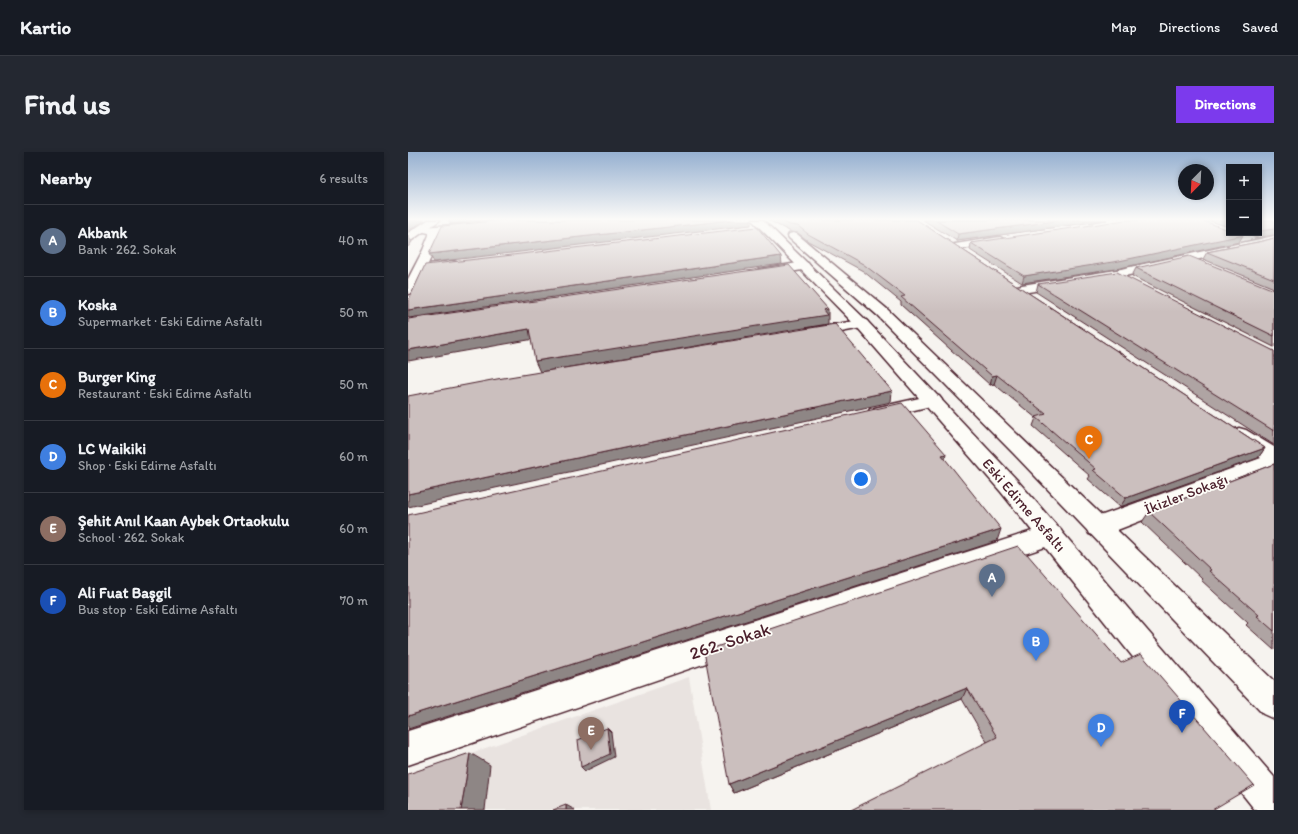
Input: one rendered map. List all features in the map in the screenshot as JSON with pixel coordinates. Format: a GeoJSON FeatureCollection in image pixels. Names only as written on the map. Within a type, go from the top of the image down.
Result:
{"type":"FeatureCollection","features":[{"type":"Feature","properties":{"kind":"street"},"geometry":{"type":"LineString","coordinates":[[408,290],[428,251]]}},
{"type":"Feature","properties":{"kind":"street","name":"Eski Edirne Asfaltı"},"geometry":{"type":"LineString","coordinates":[[789,251],[862,324],[933,400],[1051,534],[1274,805]]}},
{"type":"Feature","properties":{"kind":"street","name":"Eski Edirne Asfaltı"},"geometry":{"type":"LineString","coordinates":[[808,251],[882,312],[1274,703]]}},
{"type":"Feature","properties":{"kind":"street"},"geometry":{"type":"LineString","coordinates":[[961,251],[975,260]]}},
{"type":"Feature","properties":{"kind":"street"},"geometry":{"type":"LineString","coordinates":[[1022,289],[1116,274],[1223,251]]}},
{"type":"Feature","properties":{"kind":"street"},"geometry":{"type":"LineString","coordinates":[[1187,259],[1209,268]]}},
{"type":"Feature","properties":{"kind":"street"},"geometry":{"type":"LineString","coordinates":[[418,270],[466,264]]}},
{"type":"Feature","properties":{"kind":"street"},"geometry":{"type":"LineString","coordinates":[[750,274],[804,266]]}},
{"type":"Feature","properties":{"kind":"street"},"geometry":{"type":"LineString","coordinates":[[1116,274],[1137,284]]}},
{"type":"Feature","properties":{"kind":"street"},"geometry":{"type":"LineString","coordinates":[[1008,281],[1042,303]]}},
{"type":"Feature","properties":{"kind":"street"},"geometry":{"type":"LineString","coordinates":[[792,336],[862,324]]}},
{"type":"Feature","properties":{"kind":"street"},"geometry":{"type":"LineString","coordinates":[[855,418],[933,400]]}},
{"type":"Feature","properties":{"kind":"street"},"geometry":{"type":"LineString","coordinates":[[1228,426],[1274,457]]}},
{"type":"Feature","properties":{"kind":"street","name":"İkizler Sokağı"},"geometry":{"type":"LineString","coordinates":[[1098,527],[1274,461]]}},
{"type":"Feature","properties":{"kind":"street","name":"262. Sokak"},"geometry":{"type":"LineString","coordinates":[[408,748],[1051,534]]}},
{"type":"Feature","properties":{"kind":"shaded area"},"geometry":{"type":"Polygon","coordinates":[[[689,677],[711,810],[408,810],[408,775],[689,677]]]}},
{"type":"Feature","properties":{"kind":"building"},"geometry":{"type":"Polygon","coordinates":[[[431,251],[458,251],[429,254],[431,251]]]}},
{"type":"Feature","properties":{"kind":"building"},"geometry":{"type":"Polygon","coordinates":[[[550,251],[777,251],[781,256],[408,310],[408,301],[425,265],[550,251]]]}},
{"type":"Feature","properties":{"kind":"building"},"geometry":{"type":"Polygon","coordinates":[[[839,251],[964,251],[1265,448],[1126,498],[1093,470],[1096,469],[1036,417],[1046,414],[997,375],[992,376],[901,297],[905,296],[863,264],[839,251]]]}},
{"type":"Feature","properties":{"kind":"building"},"geometry":{"type":"Polygon","coordinates":[[[983,251],[1168,251],[1119,261],[1024,276],[983,251]]]}},
{"type":"Feature","properties":{"kind":"building"},"geometry":{"type":"Polygon","coordinates":[[[1274,251],[1274,279],[1207,252],[1274,251]]]}},
{"type":"Feature","properties":{"kind":"building"},"geometry":{"type":"Polygon","coordinates":[[[1189,256],[1274,290],[1274,336],[1136,268],[1189,256]]]}},
{"type":"Feature","properties":{"kind":"building"},"geometry":{"type":"Polygon","coordinates":[[[789,265],[828,309],[823,310],[827,315],[535,361],[529,329],[408,350],[408,319],[789,265]]]}},
{"type":"Feature","properties":{"kind":"building"},"geometry":{"type":"Polygon","coordinates":[[[1117,272],[1274,351],[1274,431],[1038,284],[1117,272]]]}},
{"type":"Feature","properties":{"kind":"building"},"geometry":{"type":"Polygon","coordinates":[[[835,324],[892,391],[408,494],[408,396],[497,379],[835,324]]]}},
{"type":"Feature","properties":{"kind":"building"},"geometry":{"type":"Polygon","coordinates":[[[902,403],[946,454],[942,455],[1001,529],[408,716],[408,515],[902,403]]]}},
{"type":"Feature","properties":{"kind":"building"},"geometry":{"type":"Polygon","coordinates":[[[1274,464],[1274,631],[1257,616],[1259,615],[1209,571],[1211,570],[1149,512],[1274,464]]]}},
{"type":"Feature","properties":{"kind":"building"},"geometry":{"type":"Polygon","coordinates":[[[1018,546],[1025,554],[1027,554],[1121,663],[1141,654],[1254,785],[1212,810],[851,810],[997,737],[967,688],[729,784],[704,651],[1018,546]]]}},
{"type":"Feature","properties":{"kind":"building"},"geometry":{"type":"Polygon","coordinates":[[[607,728],[610,754],[581,767],[578,740],[607,728]]]}},
{"type":"Feature","properties":{"kind":"building"},"geometry":{"type":"Polygon","coordinates":[[[470,753],[461,810],[408,810],[408,774],[470,753]]]}},
{"type":"Feature","properties":{"kind":"building"},"geometry":{"type":"Polygon","coordinates":[[[566,805],[566,810],[553,810],[566,805]]]}},
{"type":"Feature","properties":{"kind":"place","name":"Burger King"},"geometry":{"type":"Point","coordinates":[1089,459]}},
{"type":"Feature","properties":{"kind":"place","name":"Akbank"},"geometry":{"type":"Point","coordinates":[992,597]}},
{"type":"Feature","properties":{"kind":"place","name":"Koska"},"geometry":{"type":"Point","coordinates":[1036,661]}},
{"type":"Feature","properties":{"kind":"place","name":"Ali Fuat Başgil"},"geometry":{"type":"Point","coordinates":[1182,733]}},
{"type":"Feature","properties":{"kind":"place","name":"LC Waikiki"},"geometry":{"type":"Point","coordinates":[1101,747]}},
{"type":"Feature","properties":{"kind":"place","name":"Şehit Anıl Kaan Aybek Ortaokulu"},"geometry":{"type":"Point","coordinates":[591,750]}}]}
